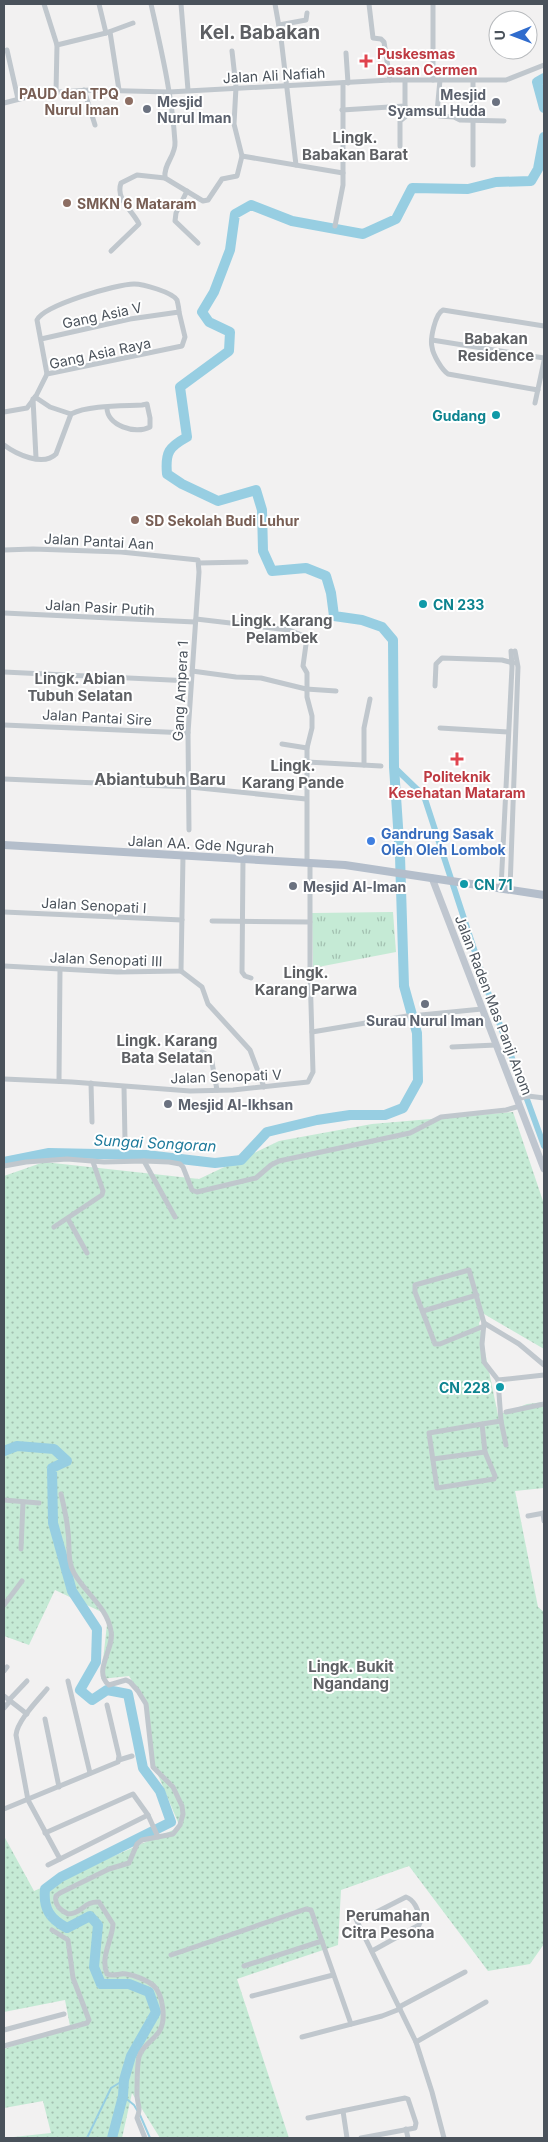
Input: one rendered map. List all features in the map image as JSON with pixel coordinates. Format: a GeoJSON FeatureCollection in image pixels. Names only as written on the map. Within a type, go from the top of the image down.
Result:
{"type":"FeatureCollection","features":[{"type":"Feature","properties":{"kind":"main road","name":"Jalan AA. Gde Ngurah"},"geometry":{"type":"LineString","coordinates":[[4,845],[308,862],[398,872],[544,895]]}},
{"type":"Feature","properties":{"kind":"street"},"geometry":{"type":"LineString","coordinates":[[44,4],[57,46],[56,92]]}},
{"type":"Feature","properties":{"kind":"street"},"geometry":{"type":"LineString","coordinates":[[100,4],[108,32],[119,90]]}},
{"type":"Feature","properties":{"kind":"street"},"geometry":{"type":"LineString","coordinates":[[150,4],[169,92],[175,145],[165,168],[165,178]]}},
{"type":"Feature","properties":{"kind":"street"},"geometry":{"type":"LineString","coordinates":[[181,4],[188,90]]}},
{"type":"Feature","properties":{"kind":"street"},"geometry":{"type":"LineString","coordinates":[[275,4],[296,165]]}},
{"type":"Feature","properties":{"kind":"street"},"geometry":{"type":"LineString","coordinates":[[369,4],[372,37],[374,39],[381,39],[384,42],[390,80]]}},
{"type":"Feature","properties":{"kind":"street"},"geometry":{"type":"LineString","coordinates":[[433,4],[433,80]]}},
{"type":"Feature","properties":{"kind":"street"},"geometry":{"type":"LineString","coordinates":[[279,25],[306,20],[307,13]]}},
{"type":"Feature","properties":{"kind":"street"},"geometry":{"type":"LineString","coordinates":[[57,46],[133,24]]}},
{"type":"Feature","properties":{"kind":"street"},"geometry":{"type":"LineString","coordinates":[[7,50],[18,100]]}},
{"type":"Feature","properties":{"kind":"street"},"geometry":{"type":"LineString","coordinates":[[111,251],[138,224],[119,192],[121,182],[137,175],[165,178],[203,201],[211,196],[222,179],[237,176],[242,156],[234,124],[236,88],[232,51]]}},
{"type":"Feature","properties":{"kind":"street"},"geometry":{"type":"LineString","coordinates":[[336,226],[342,185],[342,110],[346,83],[346,53]]}},
{"type":"Feature","properties":{"kind":"street","name":"Jalan Ali Nafiah"},"geometry":{"type":"LineString","coordinates":[[4,103],[43,93],[84,90],[169,92],[390,80],[506,80],[544,65]]}},
{"type":"Feature","properties":{"kind":"street"},"geometry":{"type":"LineString","coordinates":[[400,146],[400,121],[405,118],[405,80]]}},
{"type":"Feature","properties":{"kind":"street"},"geometry":{"type":"LineString","coordinates":[[440,80],[438,115],[454,117],[460,120],[504,121]]}},
{"type":"Feature","properties":{"kind":"street"},"geometry":{"type":"LineString","coordinates":[[473,81],[473,166]]}},
{"type":"Feature","properties":{"kind":"street"},"geometry":{"type":"LineString","coordinates":[[84,90],[95,125]]}},
{"type":"Feature","properties":{"kind":"street"},"geometry":{"type":"LineString","coordinates":[[342,110],[405,106]]}},
{"type":"Feature","properties":{"kind":"street"},"geometry":{"type":"LineString","coordinates":[[242,156],[342,173]]}},
{"type":"Feature","properties":{"kind":"street"},"geometry":{"type":"LineString","coordinates":[[187,191],[176,213],[175,221],[198,243]]}},
{"type":"Feature","properties":{"kind":"street"},"geometry":{"type":"LineString","coordinates":[[47,374],[38,320],[44,312],[67,302],[130,284],[142,285],[168,294],[176,300],[179,312]]}},
{"type":"Feature","properties":{"kind":"street"},"geometry":{"type":"LineString","coordinates":[[538,390],[448,374],[444,371],[432,347],[432,340],[438,314],[443,310],[544,326]]}},
{"type":"Feature","properties":{"kind":"street","name":"Gang Asia V"},"geometry":{"type":"LineString","coordinates":[[41,339],[179,312]]}},
{"type":"Feature","properties":{"kind":"street","name":"Gang Asia Raya"},"geometry":{"type":"LineString","coordinates":[[34,398],[47,374],[182,346],[185,337],[179,312]]}},
{"type":"Feature","properties":{"kind":"street"},"geometry":{"type":"LineString","coordinates":[[432,340],[544,360],[535,403]]}},
{"type":"Feature","properties":{"kind":"street"},"geometry":{"type":"LineString","coordinates":[[4,412],[26,408],[34,398]]}},
{"type":"Feature","properties":{"kind":"street"},"geometry":{"type":"LineString","coordinates":[[34,398],[50,407],[72,414],[80,411],[107,408],[147,404],[150,427],[133,430],[124,427],[110,418],[107,408]]}},
{"type":"Feature","properties":{"kind":"street"},"geometry":{"type":"LineString","coordinates":[[34,398],[36,458]]}},
{"type":"Feature","properties":{"kind":"street"},"geometry":{"type":"LineString","coordinates":[[4,445],[25,456],[36,458],[54,457],[72,414]]}},
{"type":"Feature","properties":{"kind":"street","name":"Jalan Pantai Aan"},"geometry":{"type":"LineString","coordinates":[[4,550],[121,552],[192,558],[198,560],[199,563]]}},
{"type":"Feature","properties":{"kind":"street"},"geometry":{"type":"LineString","coordinates":[[199,563],[246,562]]}},
{"type":"Feature","properties":{"kind":"street","name":"Gang Ampera 1"},"geometry":{"type":"LineString","coordinates":[[190,830],[188,733],[199,563]]}},
{"type":"Feature","properties":{"kind":"street","name":"Jalan Pasir Putih"},"geometry":{"type":"LineString","coordinates":[[4,613],[196,620],[289,630],[306,636],[308,641],[303,666],[307,674],[306,689]]}},
{"type":"Feature","properties":{"kind":"street"},"geometry":{"type":"LineString","coordinates":[[501,888],[508,732],[514,663],[513,651]]}},
{"type":"Feature","properties":{"kind":"street"},"geometry":{"type":"LineString","coordinates":[[435,686],[436,664],[442,658],[502,660],[514,663],[518,667],[510,889]]}},
{"type":"Feature","properties":{"kind":"street"},"geometry":{"type":"LineString","coordinates":[[192,671],[236,677],[262,678],[306,689],[336,690]]}},
{"type":"Feature","properties":{"kind":"street"},"geometry":{"type":"LineString","coordinates":[[4,672],[191,681]]}},
{"type":"Feature","properties":{"kind":"street"},"geometry":{"type":"LineString","coordinates":[[306,689],[312,728],[307,748],[306,799],[312,1032],[407,1016]]}},
{"type":"Feature","properties":{"kind":"street"},"geometry":{"type":"LineString","coordinates":[[364,765],[364,728],[370,698]]}},
{"type":"Feature","properties":{"kind":"street"},"geometry":{"type":"LineString","coordinates":[[509,721],[516,722]]}},
{"type":"Feature","properties":{"kind":"street","name":"Jalan Pantai Sire"},"geometry":{"type":"LineString","coordinates":[[4,724],[188,733]]}},
{"type":"Feature","properties":{"kind":"street"},"geometry":{"type":"LineString","coordinates":[[440,728],[508,732]]}},
{"type":"Feature","properties":{"kind":"street"},"geometry":{"type":"LineString","coordinates":[[282,744],[307,748]]}},
{"type":"Feature","properties":{"kind":"street"},"geometry":{"type":"LineString","coordinates":[[307,762],[381,766]]}},
{"type":"Feature","properties":{"kind":"street"},"geometry":{"type":"LineString","coordinates":[[4,779],[190,787],[306,799]]}},
{"type":"Feature","properties":{"kind":"street"},"geometry":{"type":"LineString","coordinates":[[505,802],[513,802]]}},
{"type":"Feature","properties":{"kind":"street","name":"Jalan Senopati III"},"geometry":{"type":"LineString","coordinates":[[4,966],[116,972],[181,972],[183,856]]}},
{"type":"Feature","properties":{"kind":"street"},"geometry":{"type":"LineString","coordinates":[[243,858],[242,972],[245,976],[251,978]]}},
{"type":"Feature","properties":{"kind":"street","name":"Jalan Raden Mas Panji Anom"},"geometry":{"type":"LineString","coordinates":[[432,878],[496,1045],[522,1099],[544,1169]]}},
{"type":"Feature","properties":{"kind":"street","name":"Jalan Senopati I"},"geometry":{"type":"LineString","coordinates":[[4,912],[182,920]]}},
{"type":"Feature","properties":{"kind":"street"},"geometry":{"type":"LineString","coordinates":[[212,922],[310,922]]}},
{"type":"Feature","properties":{"kind":"street"},"geometry":{"type":"LineString","coordinates":[[59,1081],[60,969]]}},
{"type":"Feature","properties":{"kind":"street"},"geometry":{"type":"LineString","coordinates":[[181,972],[202,987],[208,1004],[250,1050],[264,1087]]}},
{"type":"Feature","properties":{"kind":"street"},"geometry":{"type":"LineString","coordinates":[[421,1015],[482,1009]]}},
{"type":"Feature","properties":{"kind":"street","name":"Jalan Senopati V"},"geometry":{"type":"LineString","coordinates":[[4,1079],[91,1083],[190,1091],[300,1085],[310,1081],[312,1076],[312,1032]]}},
{"type":"Feature","properties":{"kind":"street"},"geometry":{"type":"LineString","coordinates":[[452,1047],[496,1045]]}},
{"type":"Feature","properties":{"kind":"street"},"geometry":{"type":"LineString","coordinates":[[202,1052],[211,1057],[217,1090]]}},
{"type":"Feature","properties":{"kind":"street"},"geometry":{"type":"LineString","coordinates":[[91,1083],[92,1122]]}},
{"type":"Feature","properties":{"kind":"street"},"geometry":{"type":"LineString","coordinates":[[124,1087],[125,1141]]}},
{"type":"Feature","properties":{"kind":"street"},"geometry":{"type":"LineString","coordinates":[[4,1166],[67,1159],[93,1162],[127,1163],[144,1161],[180,1164],[192,1190],[198,1192],[256,1178],[271,1165],[279,1162],[410,1133],[441,1117],[506,1110],[522,1099],[544,1098]]}},
{"type":"Feature","properties":{"kind":"street"},"geometry":{"type":"LineString","coordinates":[[144,1161],[175,1217]]}},
{"type":"Feature","properties":{"kind":"street"},"geometry":{"type":"LineString","coordinates":[[54,1228],[102,1194],[93,1162]]}},
{"type":"Feature","properties":{"kind":"street"},"geometry":{"type":"LineString","coordinates":[[68,1219],[87,1253]]}},
{"type":"Feature","properties":{"kind":"street"},"geometry":{"type":"LineString","coordinates":[[484,1325],[436,1344],[432,1338],[414,1285],[469,1270],[484,1325],[482,1344],[484,1362],[498,1380],[501,1421],[506,1445]]}},
{"type":"Feature","properties":{"kind":"street"},"geometry":{"type":"LineString","coordinates":[[423,1311],[477,1295]]}},
{"type":"Feature","properties":{"kind":"street"},"geometry":{"type":"LineString","coordinates":[[484,1325],[519,1344],[544,1365]]}},
{"type":"Feature","properties":{"kind":"street"},"geometry":{"type":"LineString","coordinates":[[498,1380],[544,1375]]}},
{"type":"Feature","properties":{"kind":"street"},"geometry":{"type":"LineString","coordinates":[[506,1412],[544,1404]]}},
{"type":"Feature","properties":{"kind":"street"},"geometry":{"type":"LineString","coordinates":[[482,1424],[485,1452],[494,1479],[439,1489],[436,1486],[429,1433],[482,1424],[501,1421]]}},
{"type":"Feature","properties":{"kind":"street"},"geometry":{"type":"LineString","coordinates":[[433,1459],[485,1452]]}},
{"type":"Feature","properties":{"kind":"street"},"geometry":{"type":"LineString","coordinates":[[61,1494],[67,1522],[71,1566],[74,1573],[103,1610],[112,1632],[103,1668],[104,1681],[108,1685],[126,1680],[138,1691],[146,1704],[153,1767],[173,1787],[182,1806],[182,1820],[175,1832],[142,1840],[137,1844],[129,1863],[110,1869],[60,1893],[56,1896],[55,1901],[58,1907],[68,1914],[76,1913],[88,1903],[99,1902],[113,1924],[106,1947],[105,1964],[107,1974],[112,1976],[119,1973],[128,1974],[144,1980],[154,1986],[162,2004],[163,2021],[160,2030],[144,2047],[138,2060],[138,2114],[145,2138]]}},
{"type":"Feature","properties":{"kind":"street"},"geometry":{"type":"LineString","coordinates":[[4,1500],[38,1502]]}},
{"type":"Feature","properties":{"kind":"street"},"geometry":{"type":"LineString","coordinates":[[21,1549],[23,1502]]}},
{"type":"Feature","properties":{"kind":"street"},"geometry":{"type":"LineString","coordinates":[[528,1516],[544,1513],[544,1521]]}},
{"type":"Feature","properties":{"kind":"street"},"geometry":{"type":"LineString","coordinates":[[4,1605],[22,1581]]}},
{"type":"Feature","properties":{"kind":"street"},"geometry":{"type":"LineString","coordinates":[[4,1708],[8,1699],[27,1681]]}},
{"type":"Feature","properties":{"kind":"street"},"geometry":{"type":"LineString","coordinates":[[68,1681],[90,1773]]}},
{"type":"Feature","properties":{"kind":"street"},"geometry":{"type":"LineString","coordinates":[[46,1689],[27,1714],[16,1731],[16,1735],[28,1800],[60,1859]]}},
{"type":"Feature","properties":{"kind":"street"},"geometry":{"type":"LineString","coordinates":[[8,1699],[27,1714]]}},
{"type":"Feature","properties":{"kind":"street"},"geometry":{"type":"LineString","coordinates":[[107,1704],[119,1760]]}},
{"type":"Feature","properties":{"kind":"street"},"geometry":{"type":"LineString","coordinates":[[45,1719],[59,1787]]}},
{"type":"Feature","properties":{"kind":"street"},"geometry":{"type":"LineString","coordinates":[[4,1809],[132,1756]]}},
{"type":"Feature","properties":{"kind":"street"},"geometry":{"type":"LineString","coordinates":[[45,1833],[133,1794],[148,1815],[157,1836]]}},
{"type":"Feature","properties":{"kind":"street"},"geometry":{"type":"LineString","coordinates":[[48,1865],[148,1815]]}},
{"type":"Feature","properties":{"kind":"street"},"geometry":{"type":"LineString","coordinates":[[358,1921],[406,1897],[414,1902],[420,1915],[419,1925],[372,1950]]}},
{"type":"Feature","properties":{"kind":"street"},"geometry":{"type":"LineString","coordinates":[[171,1955],[308,1909],[312,1911],[351,2024]]}},
{"type":"Feature","properties":{"kind":"street"},"geometry":{"type":"LineString","coordinates":[[352,1911],[416,2042],[444,2138]]}},
{"type":"Feature","properties":{"kind":"street"},"geometry":{"type":"LineString","coordinates":[[4,2046],[88,2022],[89,2017],[73,1978],[68,1940],[52,1930]]}},
{"type":"Feature","properties":{"kind":"street"},"geometry":{"type":"LineString","coordinates":[[244,1966],[322,1941]]}},
{"type":"Feature","properties":{"kind":"street"},"geometry":{"type":"LineString","coordinates":[[302,2037],[400,2008],[465,1972]]}},
{"type":"Feature","properties":{"kind":"street"},"geometry":{"type":"LineString","coordinates":[[252,1996],[334,1975]]}},
{"type":"Feature","properties":{"kind":"street"},"geometry":{"type":"LineString","coordinates":[[416,2042],[486,2002]]}},
{"type":"Feature","properties":{"kind":"street"},"geometry":{"type":"LineString","coordinates":[[4,2030],[64,2014]]}},
{"type":"Feature","properties":{"kind":"street"},"geometry":{"type":"LineString","coordinates":[[308,2118],[405,2098],[409,2101],[417,2125],[415,2128],[381,2136],[360,2138]]}},
{"type":"Feature","properties":{"kind":"street"},"geometry":{"type":"LineString","coordinates":[[343,2112],[348,2138]]}},
{"type":"Feature","properties":{"kind":"street"},"geometry":{"type":"LineString","coordinates":[[406,2129],[408,2138]]}},
{"type":"Feature","properties":{"kind":"green space"},"geometry":{"type":"Polygon","coordinates":[[[393,912],[396,952],[313,968],[312,913],[393,912]]]}},
{"type":"Feature","properties":{"kind":"green space"},"geometry":{"type":"Polygon","coordinates":[[[513,1112],[544,1204],[544,1349],[484,1314],[479,1323],[498,1415],[527,1404],[544,1402],[544,1488],[515,1491],[538,1607],[544,1612],[544,1944],[530,1964],[488,1971],[409,1866],[341,1890],[338,1945],[237,1979],[289,2138],[160,2138],[132,2093],[122,2138],[4,2138],[51,2133],[43,2101],[4,2108],[4,2049],[70,2026],[65,2000],[4,2012],[4,1836],[34,1891],[180,1827],[153,1763],[144,1700],[129,1676],[101,1679],[108,1615],[55,1590],[29,1645],[4,1636],[4,1176],[44,1162],[199,1179],[279,1141],[372,1124],[513,1112]]]}},
{"type":"Feature","properties":{"kind":"waterway"},"geometry":{"type":"LineString","coordinates":[[544,78],[537,82],[544,108]]}},
{"type":"Feature","properties":{"kind":"waterway"},"geometry":{"type":"LineString","coordinates":[[4,1162],[49,1153],[146,1155],[215,1163],[241,1160],[267,1132],[317,1120],[350,1115],[385,1115],[403,1108],[418,1081],[417,1033],[404,986],[400,856],[394,767],[393,640],[382,627],[362,620],[334,616],[331,593],[326,576],[306,568],[272,571],[263,551],[262,510],[256,490],[218,501],[182,484],[167,474],[167,460],[172,447],[187,437],[180,387],[229,351],[230,332],[209,322],[202,312],[214,292],[230,250],[235,214],[251,205],[292,221],[363,234],[396,219],[412,188],[468,189],[496,182],[531,181],[538,169],[544,137]]}},
{"type":"Feature","properties":{"kind":"waterway"},"geometry":{"type":"LineString","coordinates":[[394,767],[424,796],[488,992],[544,1146]]}},
{"type":"Feature","properties":{"kind":"waterway","name":"Sungai Songoran"},"geometry":{"type":"LineString","coordinates":[[4,1451],[17,1446],[54,1449],[67,1461],[52,1468],[53,1523],[72,1591],[97,1629],[96,1662],[80,1690],[92,1700],[107,1690],[128,1694],[143,1768],[160,1791],[171,1822],[61,1877],[45,1889],[45,1902],[49,1913],[61,1925],[67,1928],[90,1916],[98,1925],[94,1967],[101,1984],[129,1984],[149,1992],[156,2012],[131,2056],[112,2138]]}},
{"type":"Feature","properties":{"kind":"waterway"},"geometry":{"type":"LineString","coordinates":[[87,2138],[111,2088],[124,2080]]}},
{"type":"Feature","properties":{"kind":"waterway"},"geometry":{"type":"LineString","coordinates":[[123,2096],[137,2110]]}},
{"type":"Feature","properties":{"kind":"waterway"},"geometry":{"type":"LineString","coordinates":[[140,2115],[150,2138]]}},
{"type":"Feature","properties":{"kind":"place","name":"Puskesmas Dasan Cermen"},"geometry":{"type":"Point","coordinates":[366,61]}},
{"type":"Feature","properties":{"kind":"place","name":"PAUD dan TPQ Nurul Iman"},"geometry":{"type":"Point","coordinates":[129,101]}},
{"type":"Feature","properties":{"kind":"place","name":"Mesjid Syamsul Huda"},"geometry":{"type":"Point","coordinates":[496,102]}},
{"type":"Feature","properties":{"kind":"place","name":"Mesjid Nurul Iman"},"geometry":{"type":"Point","coordinates":[147,109]}},
{"type":"Feature","properties":{"kind":"place","name":"SMKN 6 Mataram"},"geometry":{"type":"Point","coordinates":[67,203]}},
{"type":"Feature","properties":{"kind":"place","name":"Gudang"},"geometry":{"type":"Point","coordinates":[496,415]}},
{"type":"Feature","properties":{"kind":"place","name":"SD Sekolah Budi Luhur"},"geometry":{"type":"Point","coordinates":[135,520]}},
{"type":"Feature","properties":{"kind":"place","name":"CN 233"},"geometry":{"type":"Point","coordinates":[423,604]}},
{"type":"Feature","properties":{"kind":"place","name":"Politeknik Kesehatan Mataram"},"geometry":{"type":"Point","coordinates":[457,759]}},
{"type":"Feature","properties":{"kind":"place","name":"Gandrung Sasak Oleh Oleh Lombok"},"geometry":{"type":"Point","coordinates":[371,841]}},
{"type":"Feature","properties":{"kind":"place","name":"CN 71"},"geometry":{"type":"Point","coordinates":[464,884]}},
{"type":"Feature","properties":{"kind":"place","name":"Mesjid Al-Iman"},"geometry":{"type":"Point","coordinates":[293,886]}},
{"type":"Feature","properties":{"kind":"place","name":"Surau Nurul Iman"},"geometry":{"type":"Point","coordinates":[425,1004]}},
{"type":"Feature","properties":{"kind":"place","name":"Mesjid Al-Ikhsan"},"geometry":{"type":"Point","coordinates":[168,1104]}},
{"type":"Feature","properties":{"kind":"place","name":"CN 228"},"geometry":{"type":"Point","coordinates":[500,1387]}},
{"type":"Feature","properties":{"kind":"district","name":"Kel. Babakan"},"geometry":{"type":"Point","coordinates":[260,32]}},
{"type":"Feature","properties":{"kind":"district","name":"Lingk. Babakan Barat"},"geometry":{"type":"Point","coordinates":[355,146]}},
{"type":"Feature","properties":{"kind":"district","name":"Babakan Residence"},"geometry":{"type":"Point","coordinates":[496,346]}},
{"type":"Feature","properties":{"kind":"district","name":"Lingk. Karang Pelambek"},"geometry":{"type":"Point","coordinates":[282,628]}},
{"type":"Feature","properties":{"kind":"district","name":"Lingk. Abian Tubuh Selatan"},"geometry":{"type":"Point","coordinates":[80,686]}},
{"type":"Feature","properties":{"kind":"district","name":"Lingk. Karang Pande"},"geometry":{"type":"Point","coordinates":[293,774]}},
{"type":"Feature","properties":{"kind":"district","name":"Abiantubuh Baru"},"geometry":{"type":"Point","coordinates":[160,779]}},
{"type":"Feature","properties":{"kind":"district","name":"Lingk. Karang Parwa"},"geometry":{"type":"Point","coordinates":[306,980]}},
{"type":"Feature","properties":{"kind":"district","name":"Lingk. Karang Bata Selatan"},"geometry":{"type":"Point","coordinates":[167,1048]}},
{"type":"Feature","properties":{"kind":"district","name":"Lingk. Bukit Ngandang"},"geometry":{"type":"Point","coordinates":[351,1674]}},
{"type":"Feature","properties":{"kind":"district","name":"Perumahan Citra Pesona"},"geometry":{"type":"Point","coordinates":[388,1924]}}]}
